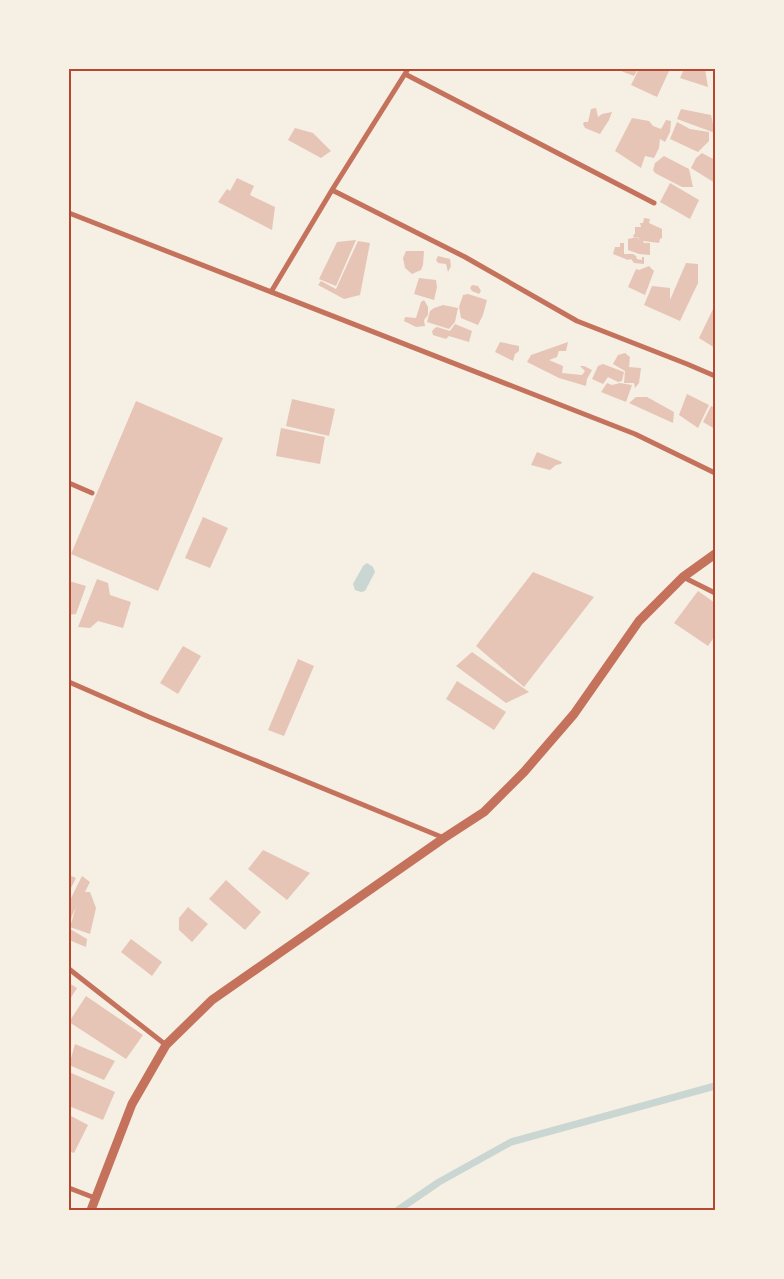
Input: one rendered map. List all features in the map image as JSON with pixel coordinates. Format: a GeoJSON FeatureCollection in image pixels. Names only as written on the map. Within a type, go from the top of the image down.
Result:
{"type":"FeatureCollection","features":[{"type":"Feature","properties":{"kind":"street"},"geometry":{"type":"LineString","coordinates":[[271,292],[332,190],[407,71],[654,203]]}},
{"type":"Feature","properties":{"kind":"street"},"geometry":{"type":"LineString","coordinates":[[332,190],[464,257],[577,321],[715,376]]}},
{"type":"Feature","properties":{"kind":"street"},"geometry":{"type":"LineString","coordinates":[[69,213],[635,434],[715,473]]}},
{"type":"Feature","properties":{"kind":"street"},"geometry":{"type":"LineString","coordinates":[[69,483],[92,493]]}},
{"type":"Feature","properties":{"kind":"street"},"geometry":{"type":"LineString","coordinates":[[91,1210],[132,1104],[166,1045],[212,1000],[484,812],[524,772],[574,714],[639,621],[683,577],[715,554]]}},
{"type":"Feature","properties":{"kind":"street"},"geometry":{"type":"LineString","coordinates":[[683,577],[715,593]]}},
{"type":"Feature","properties":{"kind":"street"},"geometry":{"type":"LineString","coordinates":[[69,682],[158,721],[444,838]]}},
{"type":"Feature","properties":{"kind":"street"},"geometry":{"type":"LineString","coordinates":[[69,969],[166,1045]]}},
{"type":"Feature","properties":{"kind":"street"},"geometry":{"type":"LineString","coordinates":[[69,1188],[95,1198]]}},
{"type":"Feature","properties":{"kind":"shaded area"},"geometry":{"type":"Polygon","coordinates":[[[367,563],[373,567],[375,572],[365,591],[361,592],[355,590],[353,584],[363,566],[367,563]]]}},
{"type":"Feature","properties":{"kind":"building"},"geometry":{"type":"Polygon","coordinates":[[[616,69],[638,69],[634,76],[616,69]]]}},
{"type":"Feature","properties":{"kind":"building"},"geometry":{"type":"Polygon","coordinates":[[[639,69],[670,69],[657,97],[631,85],[639,69]]]}},
{"type":"Feature","properties":{"kind":"building"},"geometry":{"type":"Polygon","coordinates":[[[684,69],[705,69],[708,87],[680,78],[684,69]]]}},
{"type":"Feature","properties":{"kind":"building"},"geometry":{"type":"Polygon","coordinates":[[[596,108],[598,117],[612,112],[600,134],[585,128],[583,124],[588,122],[591,109],[596,108]]]}},
{"type":"Feature","properties":{"kind":"building"},"geometry":{"type":"Polygon","coordinates":[[[681,109],[711,115],[715,133],[677,119],[681,109]]]}},
{"type":"Feature","properties":{"kind":"building"},"geometry":{"type":"Polygon","coordinates":[[[632,118],[649,121],[653,126],[661,129],[666,120],[671,121],[670,132],[665,142],[660,139],[659,148],[654,158],[645,156],[641,168],[615,151],[632,118]]]}},
{"type":"Feature","properties":{"kind":"building"},"geometry":{"type":"Polygon","coordinates":[[[677,122],[690,129],[709,132],[709,141],[698,152],[670,139],[677,122]]]}},
{"type":"Feature","properties":{"kind":"building"},"geometry":{"type":"Polygon","coordinates":[[[295,128],[313,133],[331,151],[321,158],[288,140],[295,128]]]}},
{"type":"Feature","properties":{"kind":"building"},"geometry":{"type":"Polygon","coordinates":[[[702,153],[715,160],[715,183],[691,168],[696,158],[702,153]]]}},
{"type":"Feature","properties":{"kind":"building"},"geometry":{"type":"Polygon","coordinates":[[[664,156],[689,169],[693,187],[682,187],[655,173],[653,170],[655,163],[664,156]]]}},
{"type":"Feature","properties":{"kind":"building"},"geometry":{"type":"Polygon","coordinates":[[[237,178],[254,186],[250,195],[275,207],[272,230],[218,202],[227,189],[230,191],[237,178]]]}},
{"type":"Feature","properties":{"kind":"building"},"geometry":{"type":"Polygon","coordinates":[[[670,183],[699,200],[690,219],[660,202],[670,183]]]}},
{"type":"Feature","properties":{"kind":"building"},"geometry":{"type":"Polygon","coordinates":[[[644,218],[650,219],[649,223],[662,229],[662,238],[659,243],[643,241],[644,243],[650,243],[650,255],[628,250],[628,239],[637,237],[633,237],[635,227],[641,227],[640,223],[643,223],[644,218]]]}},
{"type":"Feature","properties":{"kind":"building"},"geometry":{"type":"Polygon","coordinates":[[[356,240],[336,286],[319,279],[337,242],[356,240]]]}},
{"type":"Feature","properties":{"kind":"building"},"geometry":{"type":"Polygon","coordinates":[[[358,241],[370,243],[360,295],[344,299],[318,285],[321,281],[336,289],[358,241]]]}},
{"type":"Feature","properties":{"kind":"building"},"geometry":{"type":"Polygon","coordinates":[[[620,243],[624,243],[624,254],[633,254],[637,259],[642,260],[642,257],[644,257],[644,264],[634,263],[631,259],[628,260],[613,254],[615,247],[620,247],[620,243]]]}},
{"type":"Feature","properties":{"kind":"building"},"geometry":{"type":"Polygon","coordinates":[[[406,251],[424,251],[421,270],[412,274],[405,268],[403,258],[406,251]]]}},
{"type":"Feature","properties":{"kind":"building"},"geometry":{"type":"Polygon","coordinates":[[[438,256],[450,259],[451,266],[448,272],[446,264],[438,263],[436,260],[438,256]]]}},
{"type":"Feature","properties":{"kind":"building"},"geometry":{"type":"Polygon","coordinates":[[[686,263],[698,264],[698,283],[680,321],[644,305],[652,286],[670,288],[670,300],[686,263]]]}},
{"type":"Feature","properties":{"kind":"building"},"geometry":{"type":"Polygon","coordinates":[[[649,266],[654,271],[645,295],[628,287],[636,269],[639,270],[649,266]]]}},
{"type":"Feature","properties":{"kind":"building"},"geometry":{"type":"Polygon","coordinates":[[[419,278],[436,280],[437,287],[434,300],[414,294],[419,278]]]}},
{"type":"Feature","properties":{"kind":"building"},"geometry":{"type":"Polygon","coordinates":[[[472,285],[478,286],[481,291],[479,294],[472,291],[470,288],[472,285]]]}},
{"type":"Feature","properties":{"kind":"building"},"geometry":{"type":"Polygon","coordinates":[[[468,294],[487,300],[478,325],[461,318],[459,307],[463,295],[468,294]]]}},
{"type":"Feature","properties":{"kind":"building"},"geometry":{"type":"Polygon","coordinates":[[[424,300],[428,307],[428,315],[424,320],[425,326],[416,327],[404,321],[405,317],[416,318],[421,302],[424,300]]]}},
{"type":"Feature","properties":{"kind":"building"},"geometry":{"type":"Polygon","coordinates":[[[443,305],[458,308],[455,322],[449,329],[427,322],[430,311],[443,305]]]}},
{"type":"Feature","properties":{"kind":"building"},"geometry":{"type":"Polygon","coordinates":[[[715,305],[715,348],[699,338],[715,305]]]}},
{"type":"Feature","properties":{"kind":"building"},"geometry":{"type":"Polygon","coordinates":[[[455,324],[472,331],[469,342],[449,336],[446,339],[433,335],[432,331],[437,327],[450,331],[455,324]]]}},
{"type":"Feature","properties":{"kind":"building"},"geometry":{"type":"Polygon","coordinates":[[[500,342],[519,346],[519,351],[515,354],[513,361],[495,352],[500,342]]]}},
{"type":"Feature","properties":{"kind":"building"},"geometry":{"type":"Polygon","coordinates":[[[568,342],[566,351],[559,351],[557,357],[549,360],[563,366],[562,373],[582,375],[585,371],[580,366],[592,370],[587,379],[586,386],[559,378],[527,362],[531,355],[568,342]]]}},
{"type":"Feature","properties":{"kind":"building"},"geometry":{"type":"Polygon","coordinates":[[[625,353],[630,357],[629,367],[641,368],[639,383],[635,388],[634,383],[624,383],[625,371],[613,364],[618,355],[625,353]]]}},
{"type":"Feature","properties":{"kind":"building"},"geometry":{"type":"Polygon","coordinates":[[[603,364],[624,372],[622,381],[618,382],[608,377],[603,384],[592,379],[598,366],[603,364]]]}},
{"type":"Feature","properties":{"kind":"building"},"geometry":{"type":"Polygon","coordinates":[[[607,383],[612,385],[620,383],[632,385],[626,402],[601,392],[607,383]]]}},
{"type":"Feature","properties":{"kind":"building"},"geometry":{"type":"Polygon","coordinates":[[[687,394],[709,405],[698,428],[679,415],[687,394]]]}},
{"type":"Feature","properties":{"kind":"building"},"geometry":{"type":"Polygon","coordinates":[[[636,397],[647,397],[674,412],[673,423],[629,403],[636,397]]]}},
{"type":"Feature","properties":{"kind":"building"},"geometry":{"type":"Polygon","coordinates":[[[292,399],[335,409],[329,436],[286,426],[292,399]]]}},
{"type":"Feature","properties":{"kind":"building"},"geometry":{"type":"Polygon","coordinates":[[[136,401],[223,438],[158,591],[71,554],[136,401]]]}},
{"type":"Feature","properties":{"kind":"building"},"geometry":{"type":"Polygon","coordinates":[[[711,406],[715,408],[715,429],[703,422],[711,406]]]}},
{"type":"Feature","properties":{"kind":"building"},"geometry":{"type":"Polygon","coordinates":[[[281,428],[325,437],[320,464],[276,456],[281,428]]]}},
{"type":"Feature","properties":{"kind":"building"},"geometry":{"type":"Polygon","coordinates":[[[537,452],[562,462],[550,470],[531,465],[537,452]]]}},
{"type":"Feature","properties":{"kind":"building"},"geometry":{"type":"Polygon","coordinates":[[[203,517],[228,528],[210,568],[185,558],[203,517]]]}},
{"type":"Feature","properties":{"kind":"building"},"geometry":{"type":"Polygon","coordinates":[[[533,572],[594,597],[524,687],[476,646],[533,572]]]}},
{"type":"Feature","properties":{"kind":"building"},"geometry":{"type":"Polygon","coordinates":[[[97,579],[108,583],[110,595],[131,602],[123,628],[98,621],[90,628],[78,627],[97,579]]]}},
{"type":"Feature","properties":{"kind":"building"},"geometry":{"type":"Polygon","coordinates":[[[69,581],[86,586],[76,614],[69,615],[69,581]]]}},
{"type":"Feature","properties":{"kind":"building"},"geometry":{"type":"Polygon","coordinates":[[[698,591],[715,603],[715,636],[708,646],[674,623],[698,591]]]}},
{"type":"Feature","properties":{"kind":"building"},"geometry":{"type":"Polygon","coordinates":[[[183,646],[201,656],[178,694],[160,683],[183,646]]]}},
{"type":"Feature","properties":{"kind":"building"},"geometry":{"type":"Polygon","coordinates":[[[472,652],[529,692],[506,703],[456,666],[472,652]]]}},
{"type":"Feature","properties":{"kind":"building"},"geometry":{"type":"Polygon","coordinates":[[[298,659],[314,666],[284,736],[268,730],[298,659]]]}},
{"type":"Feature","properties":{"kind":"building"},"geometry":{"type":"Polygon","coordinates":[[[457,681],[506,712],[494,730],[446,699],[457,681]]]}},
{"type":"Feature","properties":{"kind":"building"},"geometry":{"type":"Polygon","coordinates":[[[263,850],[310,873],[287,900],[248,869],[263,850]]]}},
{"type":"Feature","properties":{"kind":"building"},"geometry":{"type":"Polygon","coordinates":[[[69,875],[76,878],[69,892],[69,875]]]}},
{"type":"Feature","properties":{"kind":"building"},"geometry":{"type":"Polygon","coordinates":[[[82,876],[90,882],[85,892],[90,892],[96,908],[90,934],[70,927],[76,907],[69,923],[69,902],[82,876]]]}},
{"type":"Feature","properties":{"kind":"building"},"geometry":{"type":"Polygon","coordinates":[[[226,880],[261,912],[245,930],[209,899],[226,880]]]}},
{"type":"Feature","properties":{"kind":"building"},"geometry":{"type":"Polygon","coordinates":[[[188,907],[208,924],[192,942],[179,930],[179,918],[188,907]]]}},
{"type":"Feature","properties":{"kind":"building"},"geometry":{"type":"Polygon","coordinates":[[[70,929],[87,939],[86,947],[69,940],[70,929]]]}},
{"type":"Feature","properties":{"kind":"building"},"geometry":{"type":"Polygon","coordinates":[[[131,939],[162,962],[152,976],[121,952],[131,939]]]}},
{"type":"Feature","properties":{"kind":"building"},"geometry":{"type":"Polygon","coordinates":[[[69,983],[77,988],[69,1001],[69,983]]]}},
{"type":"Feature","properties":{"kind":"building"},"geometry":{"type":"Polygon","coordinates":[[[86,996],[143,1035],[126,1059],[69,1022],[86,996]]]}},
{"type":"Feature","properties":{"kind":"building"},"geometry":{"type":"Polygon","coordinates":[[[75,1044],[115,1061],[104,1080],[69,1065],[75,1044]]]}},
{"type":"Feature","properties":{"kind":"building"},"geometry":{"type":"Polygon","coordinates":[[[69,1072],[115,1092],[103,1120],[69,1106],[69,1072]]]}},
{"type":"Feature","properties":{"kind":"building"},"geometry":{"type":"Polygon","coordinates":[[[69,1115],[88,1125],[74,1153],[69,1151],[69,1115]]]}},
{"type":"Feature","properties":{"kind":"waterway"},"geometry":{"type":"LineString","coordinates":[[398,1210],[439,1182],[511,1142],[715,1086]]}}]}
